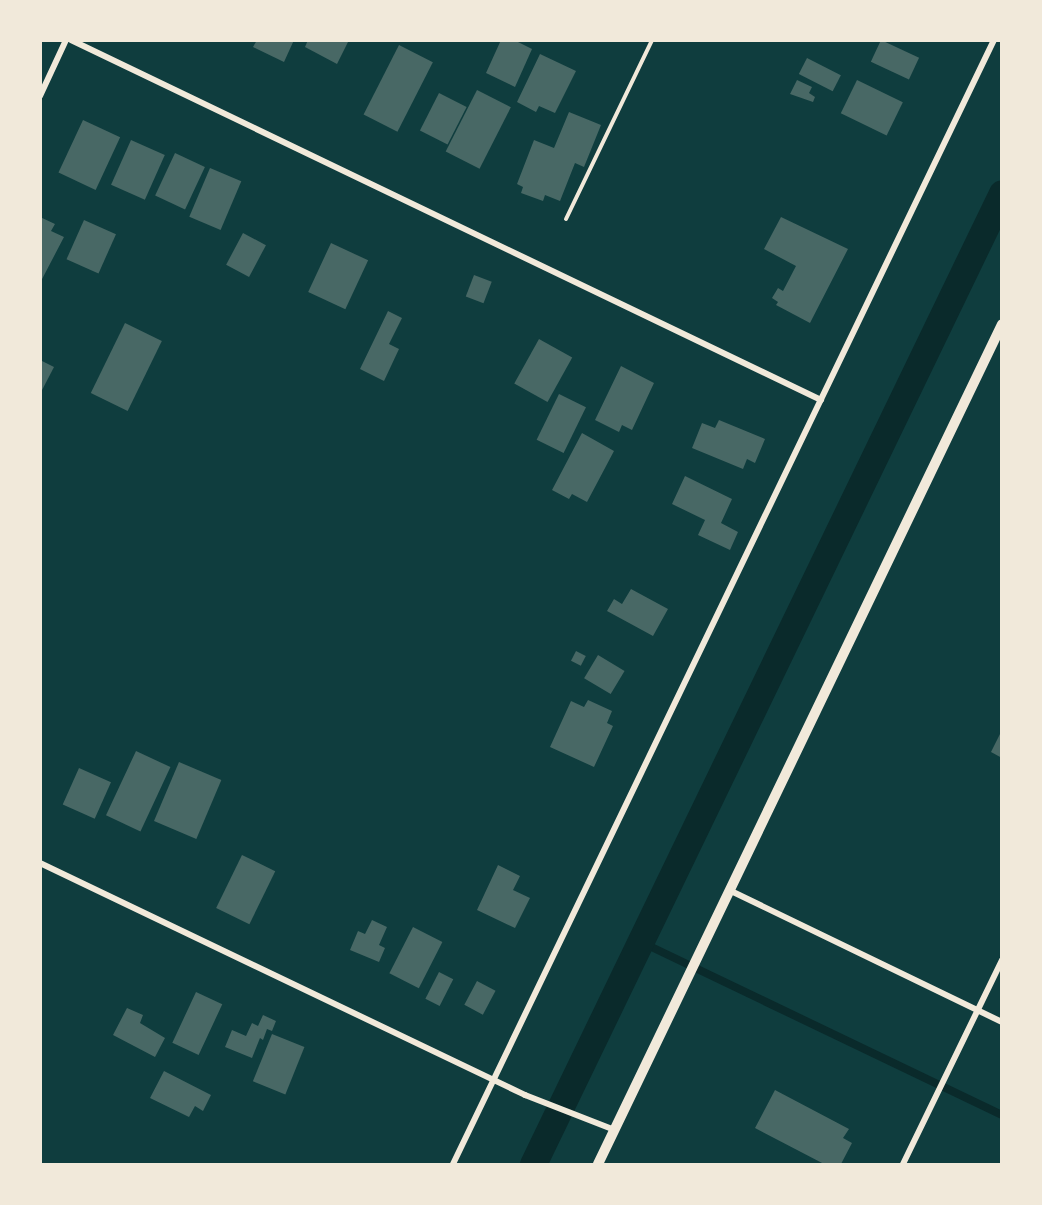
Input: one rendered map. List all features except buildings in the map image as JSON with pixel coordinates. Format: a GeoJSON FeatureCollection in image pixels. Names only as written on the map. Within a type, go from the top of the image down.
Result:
{"type":"FeatureCollection","features":[{"type":"Feature","properties":{"kind":"street"},"geometry":{"type":"LineString","coordinates":[[40,96],[66,40]]}},
{"type":"Feature","properties":{"kind":"street"},"geometry":{"type":"LineString","coordinates":[[71,40],[821,400]]}},
{"type":"Feature","properties":{"kind":"street"},"geometry":{"type":"LineString","coordinates":[[453,1164],[994,40]]}},
{"type":"Feature","properties":{"kind":"street"},"geometry":{"type":"LineString","coordinates":[[598,1164],[1002,324]]}},
{"type":"Feature","properties":{"kind":"street"},"geometry":{"type":"LineString","coordinates":[[40,863],[525,1095],[589,1117],[615,1130]]}},
{"type":"Feature","properties":{"kind":"street"},"geometry":{"type":"LineString","coordinates":[[731,891],[1002,1022]]}},
{"type":"Feature","properties":{"kind":"street"},"geometry":{"type":"LineString","coordinates":[[903,1164],[1002,960]]}},
{"type":"Feature","properties":{"kind":"path"},"geometry":{"type":"LineString","coordinates":[[566,219],[652,40]]}},
{"type":"Feature","properties":{"kind":"waterway"},"geometry":{"type":"LineString","coordinates":[[533,1164],[1002,193]]}},
{"type":"Feature","properties":{"kind":"waterway"},"geometry":{"type":"LineString","coordinates":[[641,942],[1002,1115]]}}]}
